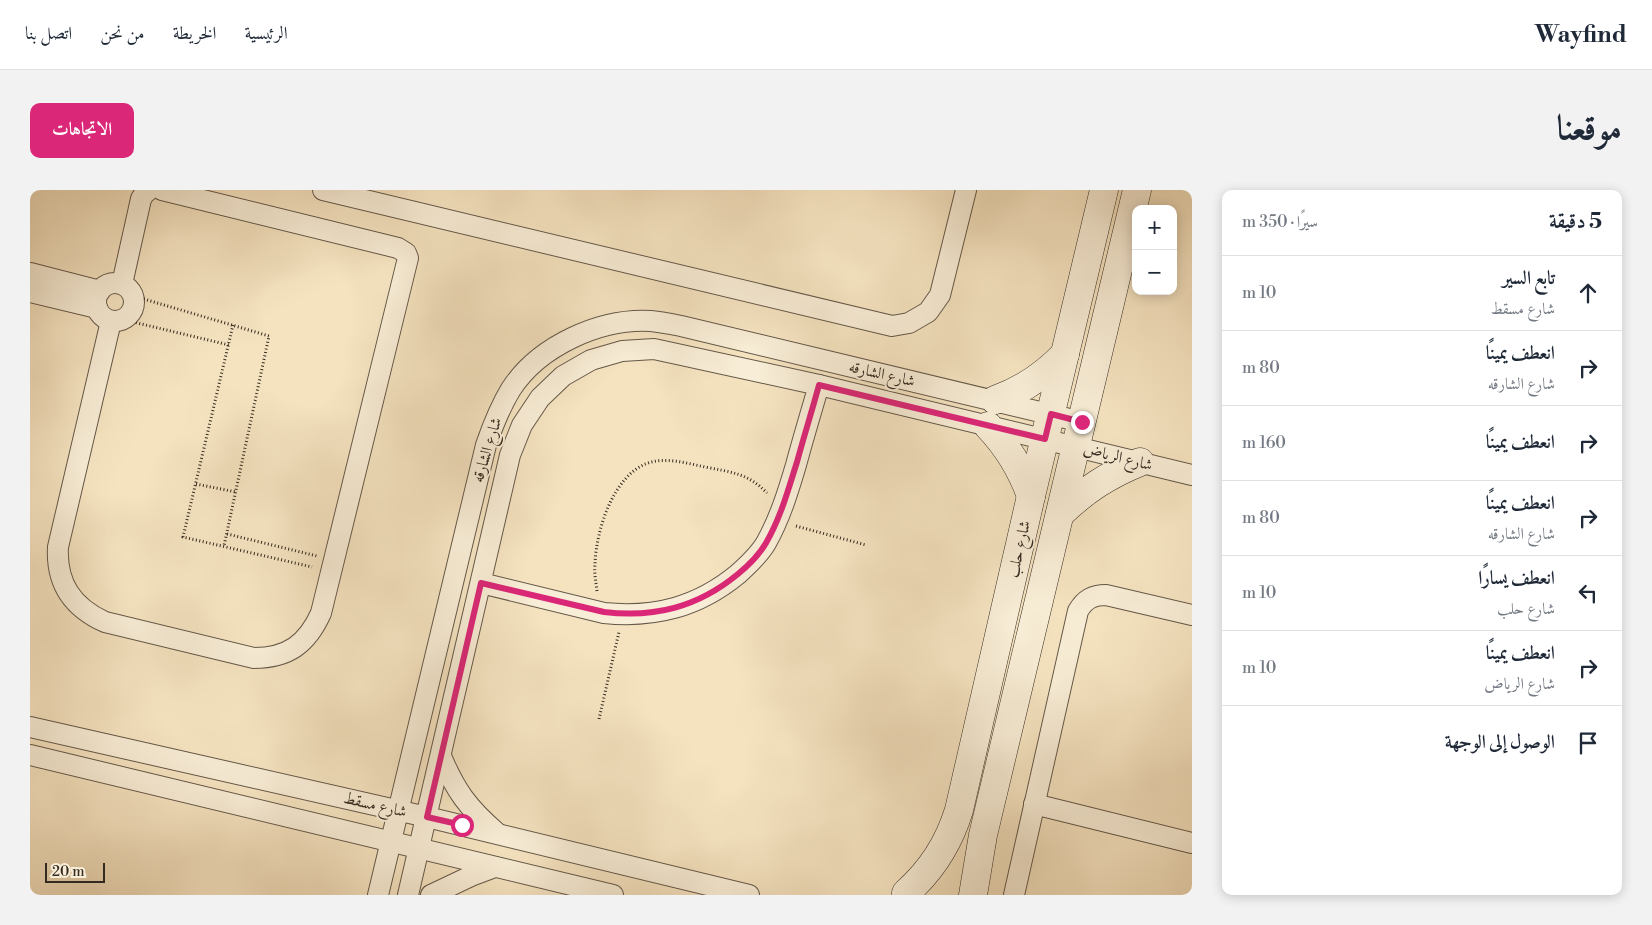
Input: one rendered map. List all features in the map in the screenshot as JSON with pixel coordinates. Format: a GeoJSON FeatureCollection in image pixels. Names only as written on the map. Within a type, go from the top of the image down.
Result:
{"type":"FeatureCollection","features":[{"type":"Feature","properties":{"kind":"street"},"geometry":{"type":"LineString","coordinates":[[30,273],[108,310],[128,317],[134,307],[128,290],[141,199],[149,190]]}},
{"type":"Feature","properties":{"kind":"street"},"geometry":{"type":"LineString","coordinates":[[128,290],[110,284],[108,310],[58,547],[59,572],[68,594],[76,603],[104,622],[244,656],[265,658],[286,652],[298,646],[308,637],[322,613],[408,262],[406,253],[398,248],[162,190]]}},
{"type":"Feature","properties":{"kind":"street"},"geometry":{"type":"LineString","coordinates":[[323,190],[892,326],[909,323],[928,312],[940,295],[966,190]]}},
{"type":"Feature","properties":{"kind":"street","name":"شارع حلب"},"geometry":{"type":"LineString","coordinates":[[905,894],[929,870],[954,826],[959,810],[1104,190]]}},
{"type":"Feature","properties":{"kind":"street","name":"شارع حلب"},"geometry":{"type":"LineString","coordinates":[[973,895],[983,834],[1137,190]]}},
{"type":"Feature","properties":{"kind":"street"},"geometry":{"type":"LineString","coordinates":[[30,292],[108,310]]}},
{"type":"Feature","properties":{"kind":"street","name":"شارع الشارقه"},"geometry":{"type":"LineString","coordinates":[[378,895],[486,445],[497,415],[512,388],[534,364],[559,345],[588,331],[618,323],[650,321],[681,326],[991,413],[1048,427]]}},
{"type":"Feature","properties":{"kind":"street","name":"شارع الشارقه"},"geometry":{"type":"LineString","coordinates":[[408,895],[510,455],[522,425],[540,398],[563,376],[592,360],[614,353],[654,349],[819,385],[991,413]]}},
{"type":"Feature","properties":{"kind":"street"},"geometry":{"type":"LineString","coordinates":[[1031,496],[1024,476],[1002,441],[991,413],[1014,393],[1050,370],[1065,354]]}},
{"type":"Feature","properties":{"kind":"street"},"geometry":{"type":"LineString","coordinates":[[481,583],[614,614],[650,613],[678,608],[703,598],[726,584],[748,566],[765,545],[780,516],[819,385]]}},
{"type":"Feature","properties":{"kind":"street","name":"شارع الرياض"},"geometry":{"type":"LineString","coordinates":[[1048,427],[1079,434],[1140,462],[1192,475]]}},
{"type":"Feature","properties":{"kind":"street"},"geometry":{"type":"LineString","coordinates":[[1060,514],[1097,483],[1118,471],[1140,462]]}},
{"type":"Feature","properties":{"kind":"street"},"geometry":{"type":"LineString","coordinates":[[1014,895],[1078,611],[1082,604],[1098,594],[1106,594],[1192,615]]}},
{"type":"Feature","properties":{"kind":"street","name":"شارع مسقط"},"geometry":{"type":"LineString","coordinates":[[30,727],[398,810],[749,895]]}},
{"type":"Feature","properties":{"kind":"street","name":"شارع مسقط"},"geometry":{"type":"LineString","coordinates":[[30,755],[613,895]]}},
{"type":"Feature","properties":{"kind":"street"},"geometry":{"type":"LineString","coordinates":[[441,756],[450,778],[463,800],[479,818],[498,834]]}},
{"type":"Feature","properties":{"kind":"street"},"geometry":{"type":"LineString","coordinates":[[1034,804],[1192,843]]}},
{"type":"Feature","properties":{"kind":"street"},"geometry":{"type":"LineString","coordinates":[[431,895],[495,867]]}},
{"type":"Feature","properties":{"kind":"path"},"geometry":{"type":"LineString","coordinates":[[128,290],[269,336],[224,546]]}},
{"type":"Feature","properties":{"kind":"path"},"geometry":{"type":"LineString","coordinates":[[108,310],[229,345]]}},
{"type":"Feature","properties":{"kind":"path"},"geometry":{"type":"LineString","coordinates":[[233,325],[184,537],[333,566]]}},
{"type":"Feature","properties":{"kind":"path"},"geometry":{"type":"LineString","coordinates":[[599,719],[614,614],[596,590],[594,566],[597,542],[613,496],[621,482],[633,471],[647,464],[663,460],[738,474],[753,480],[780,516],[866,545]]}},
{"type":"Feature","properties":{"kind":"path"},"geometry":{"type":"LineString","coordinates":[[196,484],[236,492]]}},
{"type":"Feature","properties":{"kind":"path"},"geometry":{"type":"LineString","coordinates":[[228,534],[333,566]]}},
{"type":"Feature","properties":{"kind":"route"},"geometry":{"type":"LineString","coordinates":[[462,825],[427,817],[481,583],[604,612],[623,614],[650,613],[678,608],[703,598],[726,584],[748,566],[765,545],[782,510],[819,385],[1045,439],[1051,414],[1082,422]]}}]}
